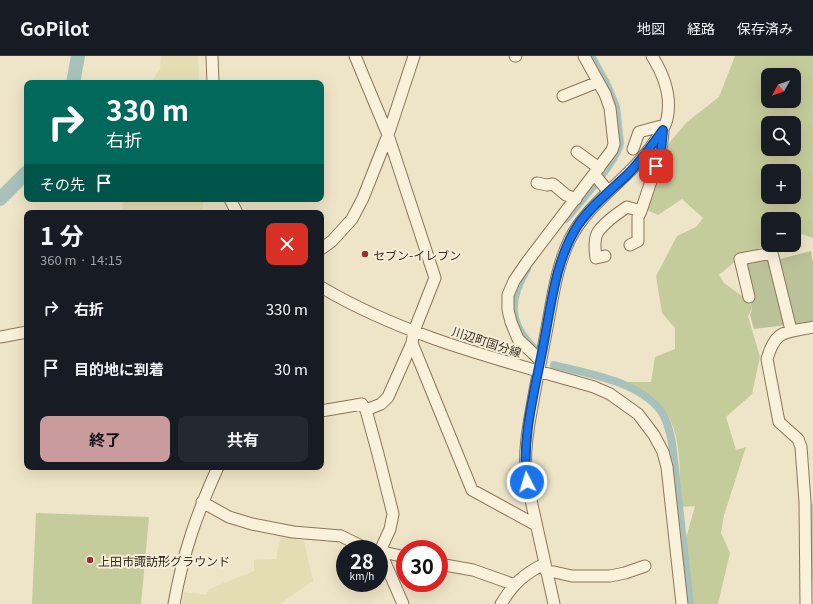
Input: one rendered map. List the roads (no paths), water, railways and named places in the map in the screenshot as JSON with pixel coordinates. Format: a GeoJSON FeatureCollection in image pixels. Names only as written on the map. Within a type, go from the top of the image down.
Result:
{"type":"FeatureCollection","features":[{"type":"Feature","properties":{"kind":"street"},"geometry":{"type":"LineString","coordinates":[[212,56],[213,80]]}},
{"type":"Feature","properties":{"kind":"street"},"geometry":{"type":"LineString","coordinates":[[324,247],[332,241],[352,219],[362,198],[388,135],[414,56]]}},
{"type":"Feature","properties":{"kind":"street"},"geometry":{"type":"LineString","coordinates":[[540,366],[518,339],[510,322],[508,294],[514,281],[576,199],[598,175],[614,144],[610,108],[605,94],[584,56]]}},
{"type":"Feature","properties":{"kind":"street"},"geometry":{"type":"LineString","coordinates":[[554,604],[527,482],[525,468],[528,429],[556,282],[570,239],[579,224],[608,191],[627,174],[651,147],[664,127],[667,119],[667,87],[662,73],[652,56]]}},
{"type":"Feature","properties":{"kind":"street"},"geometry":{"type":"LineString","coordinates":[[358,59],[388,135],[435,278],[414,331],[412,343],[388,397],[380,404],[366,410]]}},
{"type":"Feature","properties":{"kind":"street"},"geometry":{"type":"LineString","coordinates":[[564,96],[598,82]]}},
{"type":"Feature","properties":{"kind":"street"},"geometry":{"type":"LineString","coordinates":[[633,149],[639,132],[664,127]]}},
{"type":"Feature","properties":{"kind":"street"},"geometry":{"type":"LineString","coordinates":[[630,245],[638,241],[638,217],[661,151],[664,127]]}},
{"type":"Feature","properties":{"kind":"street"},"geometry":{"type":"LineString","coordinates":[[577,152],[598,175],[608,191]]}},
{"type":"Feature","properties":{"kind":"street"},"geometry":{"type":"LineString","coordinates":[[537,183],[547,185],[553,184],[566,195],[576,199]]}},
{"type":"Feature","properties":{"kind":"street"},"geometry":{"type":"LineString","coordinates":[[605,256],[596,258],[595,252],[597,233],[615,215],[627,207],[641,211]]}},
{"type":"Feature","properties":{"kind":"street"},"geometry":{"type":"LineString","coordinates":[[748,297],[740,259],[772,252],[791,330]]}},
{"type":"Feature","properties":{"kind":"street","name":"川辺町国分線"},"geometry":{"type":"LineString","coordinates":[[324,289],[367,311],[414,331],[473,352],[540,366],[594,387],[610,394],[638,414],[654,435],[663,452],[667,467],[682,604]]}},
{"type":"Feature","properties":{"kind":"street"},"geometry":{"type":"LineString","coordinates":[[806,604],[809,500],[801,447],[798,439],[780,422],[767,359],[777,337],[784,332],[813,327]]}},
{"type":"Feature","properties":{"kind":"street"},"geometry":{"type":"LineString","coordinates":[[0,337],[24,333]]}},
{"type":"Feature","properties":{"kind":"street"},"geometry":{"type":"LineString","coordinates":[[412,343],[472,490],[536,525]]}},
{"type":"Feature","properties":{"kind":"street"},"geometry":{"type":"LineString","coordinates":[[324,410],[362,404],[366,410],[393,514],[390,529],[383,540]]}},
{"type":"Feature","properties":{"kind":"street"},"geometry":{"type":"LineString","coordinates":[[174,604],[189,537],[202,502],[217,470]]}},
{"type":"Feature","properties":{"kind":"street"},"geometry":{"type":"LineString","coordinates":[[202,502],[229,518],[252,524],[293,532],[341,536],[349,540]]}},
{"type":"Feature","properties":{"kind":"street"},"geometry":{"type":"LineString","coordinates":[[448,566],[473,570],[515,585]]}},
{"type":"Feature","properties":{"kind":"street"},"geometry":{"type":"LineString","coordinates":[[501,604],[515,585],[529,571],[545,568],[554,572],[572,576],[610,576],[625,573],[644,566]]}},
{"type":"Feature","properties":{"kind":"street"},"geometry":{"type":"LineString","coordinates":[[388,573],[403,604]]}},
{"type":"Feature","properties":{"kind":"waterway"},"geometry":{"type":"LineString","coordinates":[[74,80],[78,56]]}},
{"type":"Feature","properties":{"kind":"waterway"},"geometry":{"type":"LineString","coordinates":[[566,219],[605,171],[620,143],[616,107],[607,85],[591,56]]}},
{"type":"Feature","properties":{"kind":"waterway"},"geometry":{"type":"LineString","coordinates":[[0,199],[24,175]]}},
{"type":"Feature","properties":{"kind":"waterway"},"geometry":{"type":"LineString","coordinates":[[527,269],[517,290],[514,300],[514,310],[515,319],[519,328],[533,347]]}},
{"type":"Feature","properties":{"kind":"waterway"},"geometry":{"type":"LineString","coordinates":[[554,365],[612,380],[640,392],[661,411],[668,426],[672,443],[690,604]]}},
{"type":"Feature","properties":{"kind":"place","name":"セブン-イレブン"},"geometry":{"type":"Point","coordinates":[365,254]}},
{"type":"Feature","properties":{"kind":"place","name":"上田市諏訪形グラウンド"},"geometry":{"type":"Point","coordinates":[90,560]}}]}
